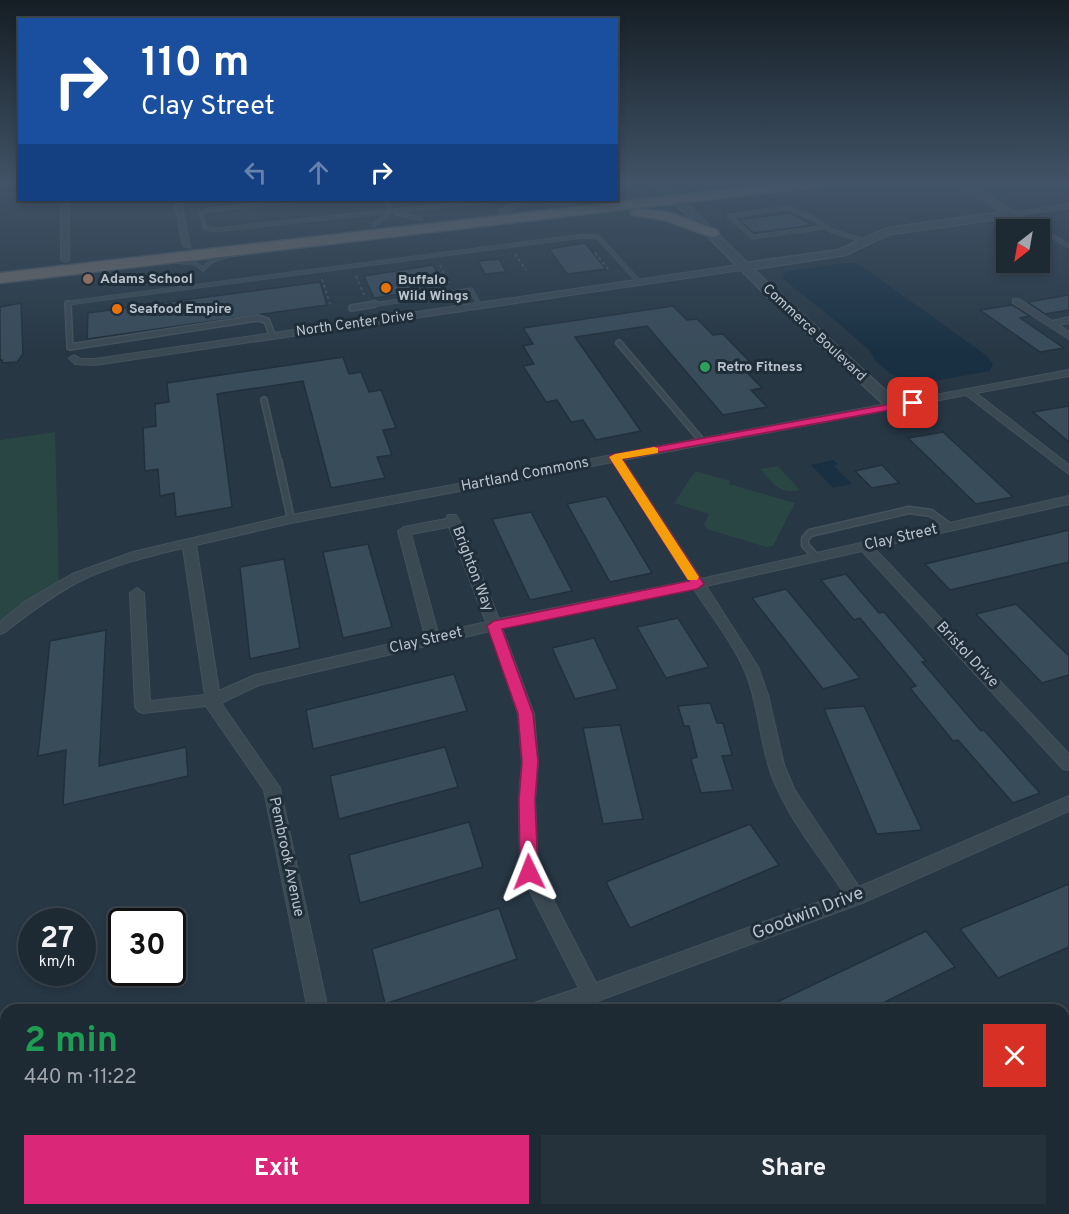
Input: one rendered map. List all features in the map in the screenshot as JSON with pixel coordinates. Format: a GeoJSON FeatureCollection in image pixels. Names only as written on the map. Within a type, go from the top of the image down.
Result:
{"type":"FeatureCollection","features":[{"type":"Feature","properties":{"kind":"highway"},"geometry":{"type":"LineString","coordinates":[[0,267],[252,239]]}},
{"type":"Feature","properties":{"kind":"highway"},"geometry":{"type":"LineString","coordinates":[[0,278],[327,239]]}},
{"type":"Feature","properties":{"kind":"street"},"geometry":{"type":"LineString","coordinates":[[65,239],[65,260]]}},
{"type":"Feature","properties":{"kind":"street"},"geometry":{"type":"LineString","coordinates":[[185,239],[187,246]]}},
{"type":"Feature","properties":{"kind":"street","name":"Commerce Boulevard"},"geometry":{"type":"LineString","coordinates":[[717,239],[773,296],[895,406]]}},
{"type":"Feature","properties":{"kind":"street"},"geometry":{"type":"LineString","coordinates":[[745,267],[841,253],[870,239]]}},
{"type":"Feature","properties":{"kind":"street","name":"North Center Drive"},"geometry":{"type":"LineString","coordinates":[[74,358],[78,362],[95,362],[745,267]]}},
{"type":"Feature","properties":{"kind":"street"},"geometry":{"type":"LineString","coordinates":[[1016,302],[1069,336]]}},
{"type":"Feature","properties":{"kind":"street"},"geometry":{"type":"LineString","coordinates":[[1050,324],[1069,320]]}},
{"type":"Feature","properties":{"kind":"street","name":"Hartland Commons"},"geometry":{"type":"LineString","coordinates":[[0,629],[31,604],[77,577],[133,556],[291,519],[1069,373]]}},
{"type":"Feature","properties":{"kind":"street"},"geometry":{"type":"LineString","coordinates":[[968,392],[1069,471]]}},
{"type":"Feature","properties":{"kind":"street"},"geometry":{"type":"LineString","coordinates":[[615,457],[751,668],[760,687],[776,765],[782,781],[791,799],[856,897]]}},
{"type":"Feature","properties":{"kind":"street","name":"Clay Street"},"geometry":{"type":"LineString","coordinates":[[137,593],[143,706],[213,700],[255,680],[1069,500]]}},
{"type":"Feature","properties":{"kind":"street","name":"Brighton Way"},"geometry":{"type":"LineString","coordinates":[[433,640],[404,531],[453,520],[526,714],[530,762],[527,800],[529,872],[592,994]]}},
{"type":"Feature","properties":{"kind":"street","name":"Pembrook Avenue"},"geometry":{"type":"LineString","coordinates":[[189,543],[214,708],[272,788],[317,1004]]}},
{"type":"Feature","properties":{"kind":"street","name":"Bristol Drive"},"geometry":{"type":"LineString","coordinates":[[865,546],[1069,764]]}},
{"type":"Feature","properties":{"kind":"street","name":"Goodwin Drive"},"geometry":{"type":"LineString","coordinates":[[560,1004],[856,897],[1069,803]]}},
{"type":"Feature","properties":{"kind":"lane"},"geometry":{"type":"LineString","coordinates":[[272,335],[267,321],[258,318],[70,347],[68,303],[562,239]]}},
{"type":"Feature","properties":{"kind":"lane"},"geometry":{"type":"LineString","coordinates":[[600,239],[639,282]]}},
{"type":"Feature","properties":{"kind":"lane"},"geometry":{"type":"LineString","coordinates":[[858,239],[865,241]]}},
{"type":"Feature","properties":{"kind":"lane"},"geometry":{"type":"LineString","coordinates":[[203,269],[213,260],[252,247]]}},
{"type":"Feature","properties":{"kind":"lane"},"geometry":{"type":"LineString","coordinates":[[140,260],[194,263],[203,269],[205,284]]}},
{"type":"Feature","properties":{"kind":"lane"},"geometry":{"type":"LineString","coordinates":[[352,308],[471,290],[480,306]]}},
{"type":"Feature","properties":{"kind":"lane"},"geometry":{"type":"LineString","coordinates":[[619,343],[702,441]]}},
{"type":"Feature","properties":{"kind":"lane"},"geometry":{"type":"LineString","coordinates":[[264,400],[291,519]]}},
{"type":"Feature","properties":{"kind":"lane"},"geometry":{"type":"LineString","coordinates":[[816,557],[805,545],[810,533],[909,510],[931,513],[950,527]]}},
{"type":"Feature","properties":{"kind":"path"},"geometry":{"type":"LineString","coordinates":[[514,253],[526,270]]}},
{"type":"Feature","properties":{"kind":"path"},"geometry":{"type":"LineString","coordinates":[[595,253],[609,270]]}},
{"type":"Feature","properties":{"kind":"path"},"geometry":{"type":"LineString","coordinates":[[438,262],[452,289]]}},
{"type":"Feature","properties":{"kind":"path"},"geometry":{"type":"LineString","coordinates":[[355,274],[366,301]]}},
{"type":"Feature","properties":{"kind":"path"},"geometry":{"type":"LineString","coordinates":[[321,278],[330,304]]}},
{"type":"Feature","properties":{"kind":"green space"},"geometry":{"type":"Polygon","coordinates":[[[55,432],[59,582],[0,626],[0,440],[55,432]]]}},
{"type":"Feature","properties":{"kind":"green space"},"geometry":{"type":"Polygon","coordinates":[[[778,466],[800,490],[782,490],[773,484],[760,469],[778,466]]]}},
{"type":"Feature","properties":{"kind":"green space"},"geometry":{"type":"Polygon","coordinates":[[[695,471],[730,481],[729,484],[795,503],[773,546],[766,547],[707,529],[704,524],[709,514],[674,503],[695,471]]]}},
{"type":"Feature","properties":{"kind":"water"},"geometry":{"type":"Polygon","coordinates":[[[856,263],[863,267],[987,356],[993,364],[990,371],[934,381],[903,379],[891,374],[876,362],[869,350],[783,279],[783,275],[788,271],[856,263]]]}},
{"type":"Feature","properties":{"kind":"water"},"geometry":{"type":"Polygon","coordinates":[[[833,460],[838,464],[834,466],[852,484],[833,488],[811,465],[833,460]]]}},
{"type":"Feature","properties":{"kind":"building"},"geometry":{"type":"Polygon","coordinates":[[[585,243],[606,269],[567,274],[549,249],[585,243]]]}},
{"type":"Feature","properties":{"kind":"building"},"geometry":{"type":"Polygon","coordinates":[[[499,259],[506,272],[485,274],[478,261],[499,259]]]}},
{"type":"Feature","properties":{"kind":"building"},"geometry":{"type":"Polygon","coordinates":[[[433,265],[443,284],[404,289],[406,293],[374,298],[364,276],[433,265]]]}},
{"type":"Feature","properties":{"kind":"building"},"geometry":{"type":"Polygon","coordinates":[[[320,282],[327,305],[87,339],[88,313],[320,282]]]}},
{"type":"Feature","properties":{"kind":"building"},"geometry":{"type":"Polygon","coordinates":[[[1069,295],[1069,310],[1045,314],[1028,302],[1069,295]]]}},
{"type":"Feature","properties":{"kind":"building"},"geometry":{"type":"Polygon","coordinates":[[[21,303],[23,354],[17,362],[3,363],[0,360],[0,307],[21,303]]]}},
{"type":"Feature","properties":{"kind":"building"},"geometry":{"type":"Polygon","coordinates":[[[1012,305],[1030,316],[1020,318],[1064,348],[1040,352],[980,310],[1012,305]]]}},
{"type":"Feature","properties":{"kind":"building"},"geometry":{"type":"Polygon","coordinates":[[[673,306],[687,320],[697,319],[713,335],[723,334],[754,366],[743,368],[762,388],[751,390],[767,407],[723,415],[647,326],[575,337],[641,431],[596,440],[583,420],[571,422],[557,400],[546,402],[523,366],[534,364],[523,346],[533,344],[523,328],[673,306]]]}},
{"type":"Feature","properties":{"kind":"building"},"geometry":{"type":"Polygon","coordinates":[[[343,357],[349,374],[361,372],[369,392],[381,390],[396,428],[383,430],[392,455],[377,457],[385,478],[331,488],[303,381],[217,394],[232,507],[176,517],[174,493],[160,496],[158,469],[145,471],[143,428],[156,426],[155,404],[169,402],[167,383],[343,357]]]}},
{"type":"Feature","properties":{"kind":"building"},"geometry":{"type":"Polygon","coordinates":[[[1069,406],[1069,442],[1033,412],[1069,406]]]}},
{"type":"Feature","properties":{"kind":"building"},"geometry":{"type":"Polygon","coordinates":[[[943,432],[1013,497],[976,504],[908,438],[943,432]]]}},
{"type":"Feature","properties":{"kind":"building"},"geometry":{"type":"Polygon","coordinates":[[[882,465],[899,483],[872,488],[855,471],[882,465]]]}},
{"type":"Feature","properties":{"kind":"building"},"geometry":{"type":"Polygon","coordinates":[[[606,496],[652,573],[610,582],[567,504],[606,496]]]}},
{"type":"Feature","properties":{"kind":"building"},"geometry":{"type":"Polygon","coordinates":[[[531,512],[572,591],[530,600],[492,519],[531,512]]]}},
{"type":"Feature","properties":{"kind":"building"},"geometry":{"type":"Polygon","coordinates":[[[1069,530],[1069,562],[950,590],[925,564],[1069,530]]]}},
{"type":"Feature","properties":{"kind":"building"},"geometry":{"type":"Polygon","coordinates":[[[368,544],[392,627],[343,638],[323,552],[368,544]]]}},
{"type":"Feature","properties":{"kind":"building"},"geometry":{"type":"Polygon","coordinates":[[[284,559],[300,648],[250,659],[240,567],[284,559]]]}},
{"type":"Feature","properties":{"kind":"building"},"geometry":{"type":"Polygon","coordinates":[[[846,574],[879,613],[884,612],[926,661],[922,662],[981,731],[984,730],[1040,793],[1013,803],[958,740],[953,741],[910,688],[916,686],[860,618],[854,620],[821,580],[846,574]]]}},
{"type":"Feature","properties":{"kind":"building"},"geometry":{"type":"Polygon","coordinates":[[[786,589],[860,678],[823,689],[752,598],[786,589]]]}},
{"type":"Feature","properties":{"kind":"building"},"geometry":{"type":"Polygon","coordinates":[[[1016,604],[1069,656],[1069,675],[1042,683],[976,614],[1016,604]]]}},
{"type":"Feature","properties":{"kind":"building"},"geometry":{"type":"Polygon","coordinates":[[[678,618],[709,667],[666,678],[637,627],[678,618]]]}},
{"type":"Feature","properties":{"kind":"building"},"geometry":{"type":"Polygon","coordinates":[[[106,630],[99,766],[186,747],[188,776],[63,805],[66,750],[38,756],[50,641],[106,630]]]}},
{"type":"Feature","properties":{"kind":"building"},"geometry":{"type":"Polygon","coordinates":[[[594,638],[618,689],[575,699],[552,648],[594,638]]]}},
{"type":"Feature","properties":{"kind":"building"},"geometry":{"type":"Polygon","coordinates":[[[454,674],[467,711],[313,749],[306,710],[454,674]]]}},
{"type":"Feature","properties":{"kind":"building"},"geometry":{"type":"Polygon","coordinates":[[[710,703],[717,723],[723,723],[732,755],[722,756],[733,790],[701,793],[691,759],[697,757],[689,726],[684,726],[678,706],[710,703]]]}},
{"type":"Feature","properties":{"kind":"building"},"geometry":{"type":"Polygon","coordinates":[[[864,706],[922,830],[877,834],[824,709],[864,706]]]}},
{"type":"Feature","properties":{"kind":"building"},"geometry":{"type":"Polygon","coordinates":[[[620,725],[643,819],[603,824],[583,728],[620,725]]]}},
{"type":"Feature","properties":{"kind":"building"},"geometry":{"type":"Polygon","coordinates":[[[445,747],[458,787],[339,819],[330,776],[445,747]]]}},
{"type":"Feature","properties":{"kind":"building"},"geometry":{"type":"Polygon","coordinates":[[[469,822],[483,867],[360,903],[349,855],[469,822]]]}},
{"type":"Feature","properties":{"kind":"building"},"geometry":{"type":"Polygon","coordinates":[[[750,824],[779,865],[630,928],[606,882],[750,824]]]}},
{"type":"Feature","properties":{"kind":"building"},"geometry":{"type":"Polygon","coordinates":[[[1069,884],[1069,947],[998,978],[960,929],[1069,884]]]}},
{"type":"Feature","properties":{"kind":"building"},"geometry":{"type":"Polygon","coordinates":[[[499,908],[517,959],[385,1004],[372,949],[499,908]]]}},
{"type":"Feature","properties":{"kind":"building"},"geometry":{"type":"Polygon","coordinates":[[[926,931],[955,967],[881,1004],[773,1004],[926,931]]]}},
{"type":"Feature","properties":{"kind":"slow traffic"},"geometry":{"type":"LineString","coordinates":[[654,450],[615,457],[692,577]]}},
{"type":"Feature","properties":{"kind":"place","name":"Adams School"},"geometry":{"type":"Point","coordinates":[88,279]}},
{"type":"Feature","properties":{"kind":"place","name":"Buffalo Wild Wings"},"geometry":{"type":"Point","coordinates":[386,288]}},
{"type":"Feature","properties":{"kind":"place","name":"Seafood Empire"},"geometry":{"type":"Point","coordinates":[117,309]}},
{"type":"Feature","properties":{"kind":"place","name":"Retro Fitness"},"geometry":{"type":"Point","coordinates":[705,367]}},
{"type":"Feature","properties":{"kind":"route"},"geometry":{"type":"LineString","coordinates":[[529,872],[527,800],[530,762],[526,714],[494,626],[697,584],[615,457],[913,403]]}}]}
